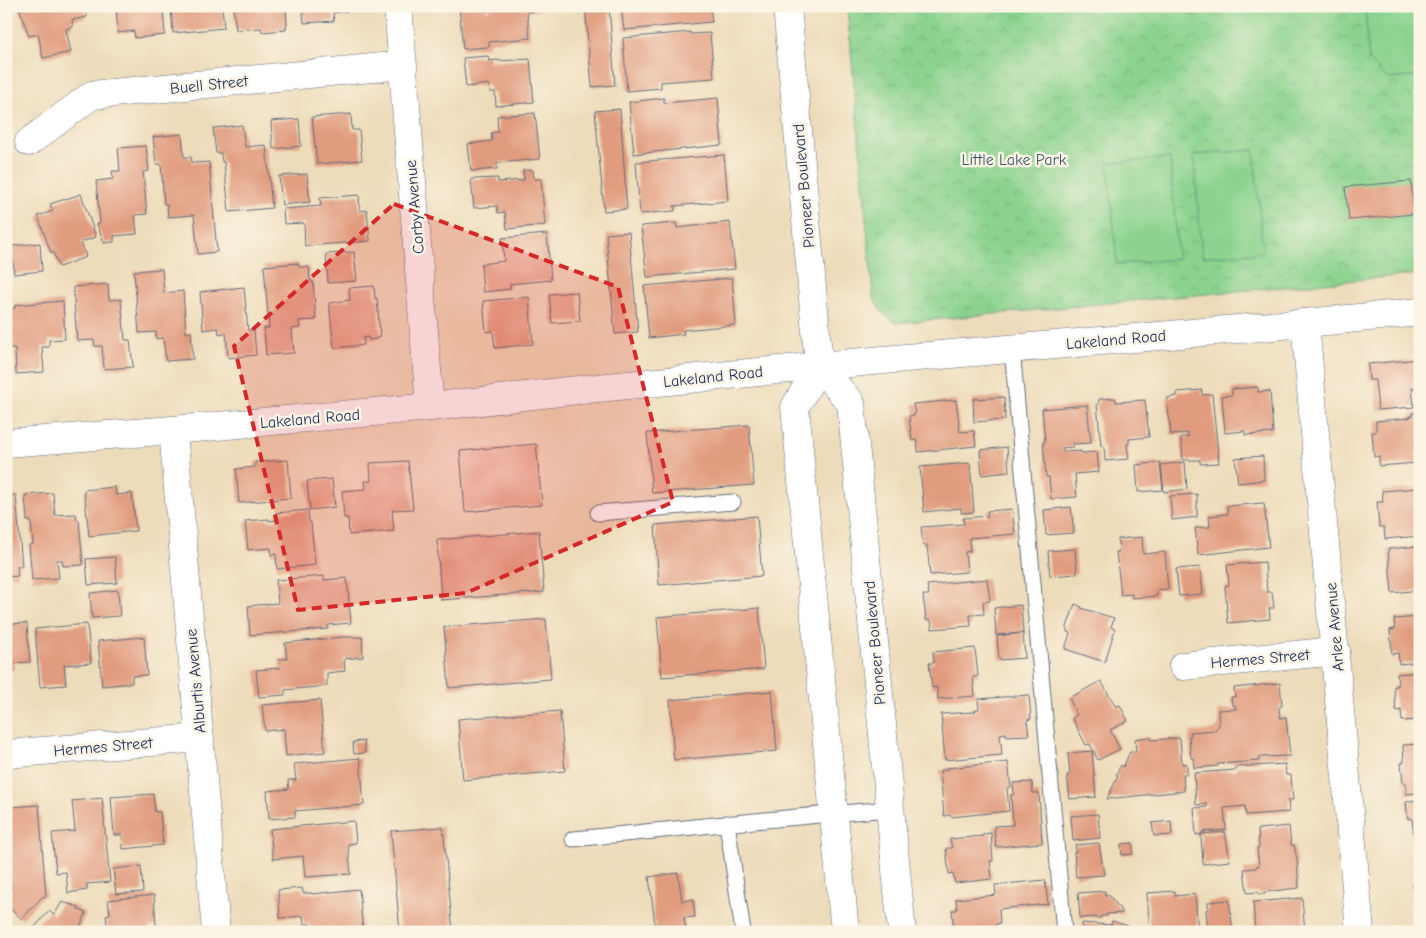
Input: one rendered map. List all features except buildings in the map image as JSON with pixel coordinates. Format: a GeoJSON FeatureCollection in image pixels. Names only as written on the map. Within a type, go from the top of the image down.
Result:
{"type":"FeatureCollection","features":[{"type":"Feature","properties":{"kind":"street","name":"Corby Avenue"},"geometry":{"type":"LineString","coordinates":[[398,6],[430,407]]}},
{"type":"Feature","properties":{"kind":"street","name":"Pioneer Boulevard"},"geometry":{"type":"LineString","coordinates":[[787,6],[819,366],[851,403],[902,932]]}},
{"type":"Feature","properties":{"kind":"street","name":"Buell Street"},"geometry":{"type":"LineString","coordinates":[[29,142],[92,95],[403,65]]}},
{"type":"Feature","properties":{"kind":"street","name":"Lakeland Road"},"geometry":{"type":"LineString","coordinates":[[6,443],[430,407],[819,366],[1420,312]]}},
{"type":"Feature","properties":{"kind":"street","name":"Arlee Avenue"},"geometry":{"type":"LineString","coordinates":[[1306,323],[1360,932]]}},
{"type":"Feature","properties":{"kind":"street"},"geometry":{"type":"LineString","coordinates":[[819,366],[795,407],[845,932]]}},
{"type":"Feature","properties":{"kind":"street","name":"Alburtis Avenue"},"geometry":{"type":"LineString","coordinates":[[173,430],[216,932]]}},
{"type":"Feature","properties":{"kind":"street","name":"Hermes Street"},"geometry":{"type":"LineString","coordinates":[[1184,666],[1336,651]]}},
{"type":"Feature","properties":{"kind":"street","name":"Hermes Street"},"geometry":{"type":"LineString","coordinates":[[6,754],[200,738]]}},
{"type":"Feature","properties":{"kind":"lane"},"geometry":{"type":"LineString","coordinates":[[1012,348],[1064,932]]}},
{"type":"Feature","properties":{"kind":"lane"},"geometry":{"type":"LineString","coordinates":[[598,513],[733,502]]}},
{"type":"Feature","properties":{"kind":"lane"},"geometry":{"type":"LineString","coordinates":[[573,839],[890,809]]}},
{"type":"Feature","properties":{"kind":"lane"},"geometry":{"type":"LineString","coordinates":[[727,823],[743,932]]}},
{"type":"Feature","properties":{"kind":"highlighted area"},"geometry":{"type":"Polygon","coordinates":[[[394,204],[618,287],[673,502],[466,593],[298,610],[234,346],[394,204]]]}},
{"type":"Feature","properties":{"kind":"green space","name":"Little Lake Park"},"geometry":{"type":"Polygon","coordinates":[[[847,6],[1420,6],[1420,274],[897,323],[882,312],[873,295],[847,6]]]}},
{"type":"Feature","properties":{"kind":"green space"},"geometry":{"type":"Polygon","coordinates":[[[1365,6],[1420,6],[1420,76],[1388,79],[1369,61],[1365,6]]]}},
{"type":"Feature","properties":{"kind":"green space"},"geometry":{"type":"Polygon","coordinates":[[[1254,150],[1263,252],[1202,257],[1194,155],[1254,150]]]}},
{"type":"Feature","properties":{"kind":"green space"},"geometry":{"type":"Polygon","coordinates":[[[1170,158],[1178,259],[1117,264],[1108,163],[1170,158]]]}}]}
